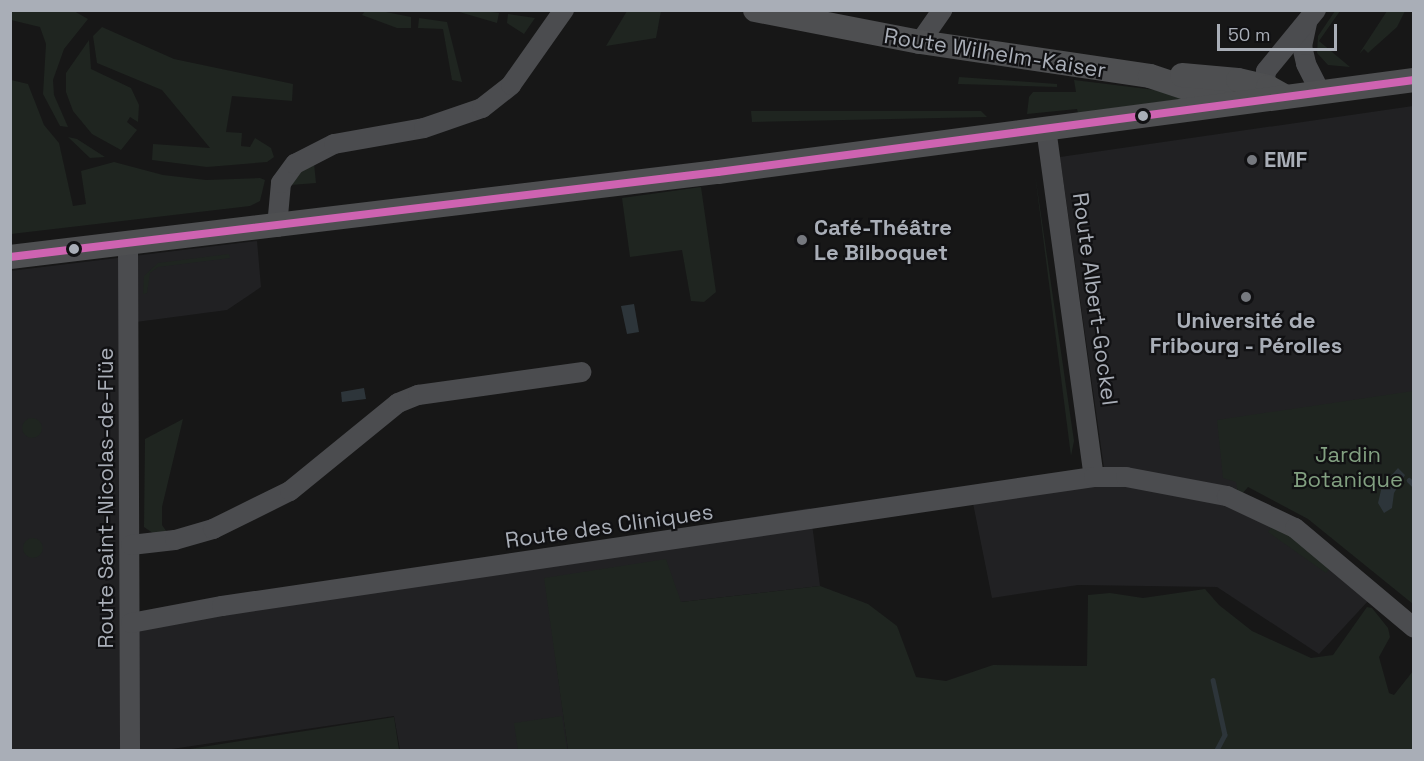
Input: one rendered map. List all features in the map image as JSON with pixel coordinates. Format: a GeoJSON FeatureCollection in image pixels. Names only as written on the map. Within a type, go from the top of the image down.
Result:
{"type":"FeatureCollection","features":[{"type":"Feature","properties":{"kind":"main road","name":"Route Wilhelm-Kaiser"},"geometry":{"type":"LineString","coordinates":[[755,10],[920,42],[1150,76],[1233,104]]}},
{"type":"Feature","properties":{"kind":"main road"},"geometry":{"type":"LineString","coordinates":[[1150,76],[1187,75],[1270,94]]}},
{"type":"Feature","properties":{"kind":"main road"},"geometry":{"type":"LineString","coordinates":[[10,257],[277,227],[1233,104],[1270,94],[1320,91],[1413,80]]}},
{"type":"Feature","properties":{"kind":"street"},"geometry":{"type":"LineString","coordinates":[[277,227],[281,183],[295,164],[334,144],[424,128],[482,108],[512,85],[564,10]]}},
{"type":"Feature","properties":{"kind":"street"},"geometry":{"type":"LineString","coordinates":[[920,42],[942,10]]}},
{"type":"Feature","properties":{"kind":"street"},"geometry":{"type":"LineString","coordinates":[[1312,17],[1302,46],[1306,64],[1320,91]]}},
{"type":"Feature","properties":{"kind":"street"},"geometry":{"type":"LineString","coordinates":[[1270,94],[1266,71],[1312,17]]}},
{"type":"Feature","properties":{"kind":"street","name":"Route Albert-Gockel"},"geometry":{"type":"LineString","coordinates":[[1046,128],[1094,477]]}},
{"type":"Feature","properties":{"kind":"street","name":"Route Saint-Nicolas-de-Flüe"},"geometry":{"type":"LineString","coordinates":[[128,245],[131,545],[130,750]]}},
{"type":"Feature","properties":{"kind":"street"},"geometry":{"type":"LineString","coordinates":[[131,545],[175,540],[213,529],[280,496],[323,467],[382,414],[408,399],[580,372]]}},
{"type":"Feature","properties":{"kind":"street","name":"Route des Cliniques"},"geometry":{"type":"LineString","coordinates":[[131,623],[222,606],[1094,477],[1157,481],[1248,503],[1295,528],[1413,628]]}},
{"type":"Feature","properties":{"kind":"shaded area","name":"Université de Fribourg - Pérolles"},"geometry":{"type":"Polygon","coordinates":[[[1413,106],[1413,438],[1242,468],[1233,506],[1268,521],[1369,600],[1319,654],[1217,587],[1078,585],[992,598],[970,488],[1104,468],[1060,157],[1413,106]]]}},
{"type":"Feature","properties":{"kind":"shaded area"},"geometry":{"type":"Polygon","coordinates":[[[257,241],[261,287],[227,310],[136,322],[136,616],[810,508],[820,586],[681,602],[545,578],[568,750],[400,750],[394,716],[165,750],[11,750],[10,271],[257,241]]]}},
{"type":"Feature","properties":{"kind":"shaded area"},"geometry":{"type":"Polygon","coordinates":[[[634,304],[639,332],[627,334],[621,306],[634,304]]]}},
{"type":"Feature","properties":{"kind":"shaded area"},"geometry":{"type":"Polygon","coordinates":[[[364,388],[366,399],[342,402],[341,392],[364,388]]]}},
{"type":"Feature","properties":{"kind":"shaded area"},"geometry":{"type":"Polygon","coordinates":[[[1398,468],[1405,475],[1394,493],[1392,508],[1384,513],[1378,503],[1382,486],[1398,468]]]}},
{"type":"Feature","properties":{"kind":"green space"},"geometry":{"type":"Polygon","coordinates":[[[11,10],[74,11],[88,19],[64,49],[53,80],[54,95],[68,127],[60,126],[43,94],[46,44],[40,27],[11,20],[11,10]]]}},
{"type":"Feature","properties":{"kind":"green space"},"geometry":{"type":"Polygon","coordinates":[[[376,10],[411,17],[411,28],[397,28],[362,15],[365,11],[376,10]]]}},
{"type":"Feature","properties":{"kind":"green space"},"geometry":{"type":"Polygon","coordinates":[[[456,11],[484,11],[499,13],[497,23],[456,11]]]}},
{"type":"Feature","properties":{"kind":"green space"},"geometry":{"type":"Polygon","coordinates":[[[627,11],[661,11],[656,38],[606,46],[627,11]]]}},
{"type":"Feature","properties":{"kind":"green space"},"geometry":{"type":"Polygon","coordinates":[[[1335,11],[1340,11],[1319,41],[1350,67],[1328,65],[1317,53],[1318,36],[1335,11]]]}},
{"type":"Feature","properties":{"kind":"green space"},"geometry":{"type":"Polygon","coordinates":[[[1387,11],[1405,11],[1397,27],[1368,53],[1364,49],[1359,54],[1387,11]]]}},
{"type":"Feature","properties":{"kind":"green space"},"geometry":{"type":"Polygon","coordinates":[[[508,14],[535,18],[524,34],[507,23],[508,14]]]}},
{"type":"Feature","properties":{"kind":"green space"},"geometry":{"type":"Polygon","coordinates":[[[419,18],[447,22],[462,82],[452,80],[443,29],[418,28],[419,18]]]}},
{"type":"Feature","properties":{"kind":"green space"},"geometry":{"type":"Polygon","coordinates":[[[102,27],[174,59],[293,84],[292,101],[232,96],[226,132],[242,133],[241,146],[250,147],[255,138],[271,148],[274,157],[267,162],[207,167],[152,160],[153,144],[210,148],[162,90],[97,63],[93,36],[102,27]]]}},
{"type":"Feature","properties":{"kind":"green space"},"geometry":{"type":"Polygon","coordinates":[[[89,40],[91,69],[131,88],[139,105],[138,122],[130,117],[127,122],[137,130],[121,150],[92,134],[73,111],[66,92],[66,73],[89,40]]]}},
{"type":"Feature","properties":{"kind":"green space"},"geometry":{"type":"Polygon","coordinates":[[[959,77],[1057,84],[1057,87],[958,84],[959,77]]]}},
{"type":"Feature","properties":{"kind":"green space"},"geometry":{"type":"Polygon","coordinates":[[[11,80],[28,84],[44,125],[59,143],[73,206],[86,204],[81,171],[114,162],[163,175],[206,180],[260,178],[265,180],[260,201],[250,206],[11,234],[11,80]]]}},
{"type":"Feature","properties":{"kind":"green space"},"geometry":{"type":"Polygon","coordinates":[[[1074,80],[1188,94],[1189,98],[1078,113],[1077,109],[1027,114],[1029,97],[1033,92],[1076,92],[1074,80]]]}},
{"type":"Feature","properties":{"kind":"green space"},"geometry":{"type":"Polygon","coordinates":[[[751,111],[981,111],[987,117],[752,122],[751,111]]]}},
{"type":"Feature","properties":{"kind":"green space"},"geometry":{"type":"Polygon","coordinates":[[[68,137],[77,139],[105,157],[90,158],[68,137]]]}},
{"type":"Feature","properties":{"kind":"green space"},"geometry":{"type":"Polygon","coordinates":[[[314,163],[316,183],[291,185],[295,176],[314,163]]]}},
{"type":"Feature","properties":{"kind":"green space"},"geometry":{"type":"Polygon","coordinates":[[[1035,174],[1074,441],[1071,456],[1035,174]]]}},
{"type":"Feature","properties":{"kind":"green space"},"geometry":{"type":"Polygon","coordinates":[[[701,187],[716,292],[704,302],[691,301],[682,250],[630,257],[622,198],[701,187]]]}},
{"type":"Feature","properties":{"kind":"green space"},"geometry":{"type":"Polygon","coordinates":[[[229,254],[230,258],[158,267],[150,273],[147,293],[143,294],[144,276],[158,263],[229,254]]]}},
{"type":"Feature","properties":{"kind":"green space","name":"Jardin Botanique"},"geometry":{"type":"Polygon","coordinates":[[[1413,391],[1413,604],[1308,519],[1248,487],[1242,494],[1238,493],[1236,482],[1223,478],[1217,420],[1413,391]]]}},
{"type":"Feature","properties":{"kind":"green space"},"geometry":{"type":"Polygon","coordinates":[[[32,418],[39,421],[42,428],[39,435],[32,438],[25,435],[22,428],[25,421],[32,418]]]}},
{"type":"Feature","properties":{"kind":"green space"},"geometry":{"type":"Polygon","coordinates":[[[183,419],[162,507],[162,525],[169,535],[157,536],[144,527],[145,439],[183,419]]]}},
{"type":"Feature","properties":{"kind":"green space"},"geometry":{"type":"Polygon","coordinates":[[[1273,524],[1332,566],[1326,573],[1268,532],[1273,524]]]}},
{"type":"Feature","properties":{"kind":"green space"},"geometry":{"type":"Polygon","coordinates":[[[33,538],[40,541],[43,548],[40,555],[33,558],[26,555],[23,548],[26,541],[33,538]]]}},
{"type":"Feature","properties":{"kind":"green space"},"geometry":{"type":"Polygon","coordinates":[[[666,559],[681,602],[820,586],[868,604],[897,626],[916,677],[946,681],[993,665],[1087,666],[1088,595],[1110,593],[1143,598],[1205,589],[1219,605],[1252,631],[1311,658],[1333,655],[1367,607],[1372,608],[1388,628],[1390,637],[1379,657],[1389,693],[1394,695],[1413,671],[1413,750],[568,750],[544,578],[666,559]]]}},
{"type":"Feature","properties":{"kind":"green space"},"geometry":{"type":"Polygon","coordinates":[[[562,716],[567,750],[518,750],[514,723],[562,716]]]}},
{"type":"Feature","properties":{"kind":"green space"},"geometry":{"type":"Polygon","coordinates":[[[394,717],[399,750],[183,750],[394,717]]]}},
{"type":"Feature","properties":{"kind":"waterway"},"geometry":{"type":"LineString","coordinates":[[1409,480],[1414,485]]}},
{"type":"Feature","properties":{"kind":"waterway"},"geometry":{"type":"LineString","coordinates":[[1213,680],[1225,735],[1217,750]]}},
{"type":"Feature","properties":{"kind":"transit line"},"geometry":{"type":"LineString","coordinates":[[10,257],[718,172],[1414,80]]}},
{"type":"Feature","properties":{"kind":"place","name":"EMF"},"geometry":{"type":"Point","coordinates":[1252,160]}},
{"type":"Feature","properties":{"kind":"place","name":"Café-Théâtre Le Bilboquet"},"geometry":{"type":"Point","coordinates":[802,240]}},
{"type":"Feature","properties":{"kind":"place","name":"Université de Fribourg - Pérolles"},"geometry":{"type":"Point","coordinates":[1246,297]}}]}
